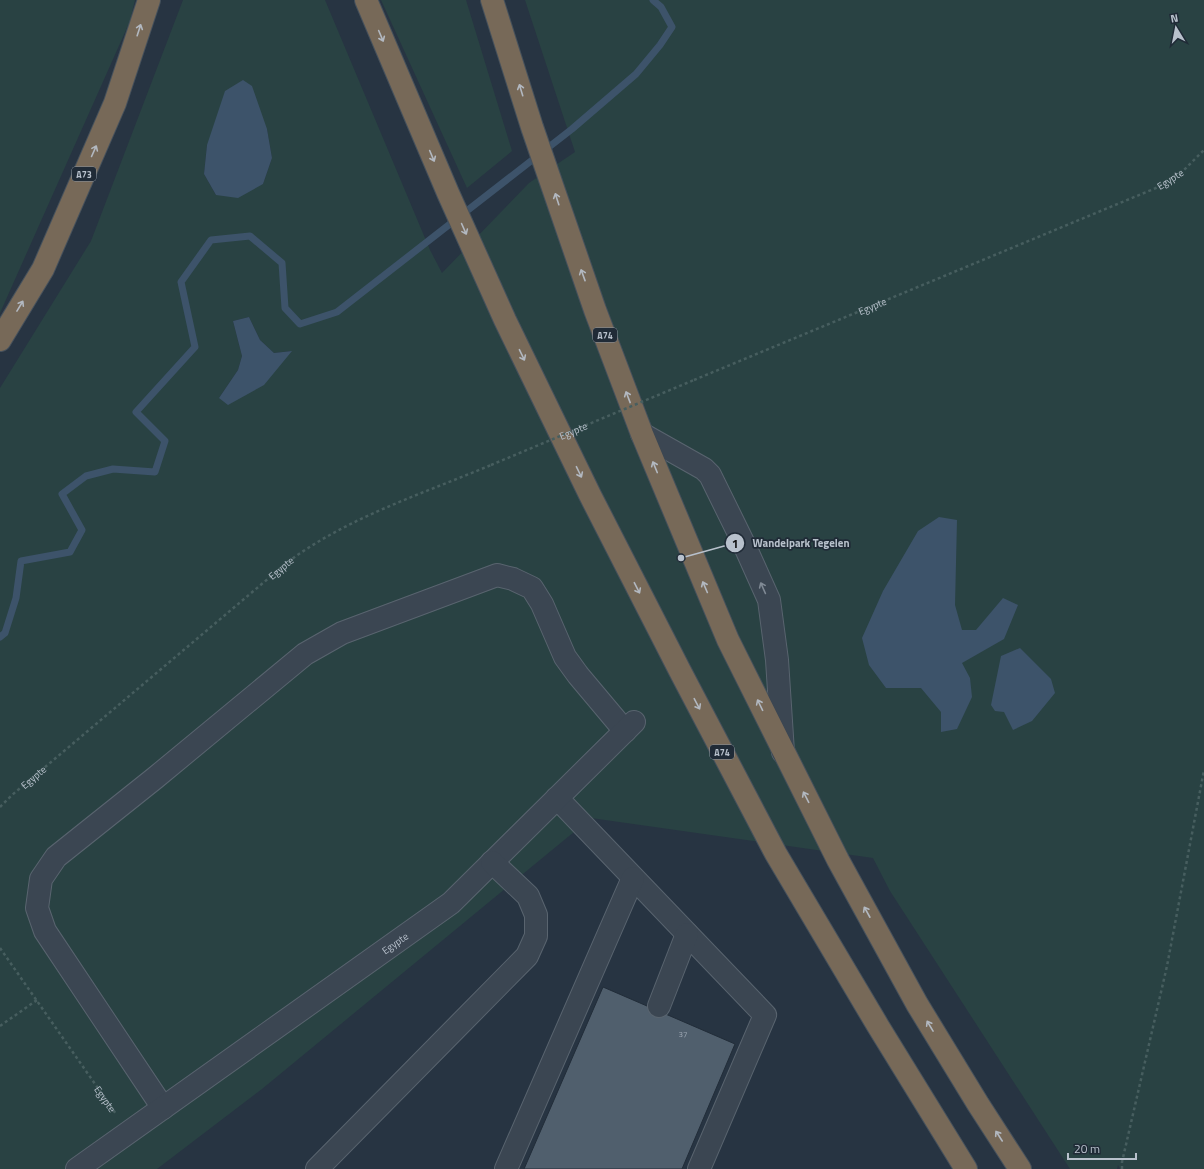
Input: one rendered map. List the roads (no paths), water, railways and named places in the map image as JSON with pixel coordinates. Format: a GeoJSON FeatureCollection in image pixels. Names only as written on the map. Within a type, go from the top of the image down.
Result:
{"type":"FeatureCollection","features":[{"type":"Feature","properties":{"kind":"highway","name":"A73"},"geometry":{"type":"LineString","coordinates":[[0,340],[43,268],[115,103],[149,0]]}},
{"type":"Feature","properties":{"kind":"highway","name":"A74"},"geometry":{"type":"LineString","coordinates":[[366,0],[448,193],[505,320],[604,523],[776,854],[878,1026],[966,1169]]}},
{"type":"Feature","properties":{"kind":"highway","name":"A74"},"geometry":{"type":"LineString","coordinates":[[492,0],[532,127],[569,236],[642,434],[728,640],[783,753],[838,860],[917,1004],[978,1104],[1020,1169]]}},
{"type":"Feature","properties":{"kind":"street","name":"A74"},"geometry":{"type":"LineString","coordinates":[[642,434],[704,469],[710,475],[743,542],[769,600],[777,660],[783,753]]}},
{"type":"Feature","properties":{"kind":"street","name":"Egypte"},"geometry":{"type":"LineString","coordinates":[[77,1169],[164,1108],[451,903],[629,726],[578,675],[565,657],[542,604],[532,588],[513,579],[496,575],[342,633],[305,654],[155,778],[56,857],[41,879],[37,908],[45,930],[164,1108]]}},
{"type":"Feature","properties":{"kind":"street"},"geometry":{"type":"LineString","coordinates":[[557,798],[765,1015],[699,1169]]}},
{"type":"Feature","properties":{"kind":"street"},"geometry":{"type":"LineString","coordinates":[[317,1169],[527,956],[536,936],[536,915],[528,896],[492,862]]}},
{"type":"Feature","properties":{"kind":"street"},"geometry":{"type":"LineString","coordinates":[[506,1169],[633,878]]}},
{"type":"Feature","properties":{"kind":"street"},"geometry":{"type":"LineString","coordinates":[[659,1006],[687,934]]}},
{"type":"Feature","properties":{"kind":"water"},"geometry":{"type":"Polygon","coordinates":[[[243,80],[252,86],[267,129],[272,158],[263,184],[238,198],[216,195],[204,174],[207,145],[225,91],[243,80]]]}},
{"type":"Feature","properties":{"kind":"water"},"geometry":{"type":"Polygon","coordinates":[[[249,317],[260,340],[274,353],[292,351],[264,385],[228,405],[219,398],[238,370],[242,356],[233,321],[249,317]]]}},
{"type":"Feature","properties":{"kind":"water"},"geometry":{"type":"Polygon","coordinates":[[[939,517],[957,520],[955,605],[962,630],[976,630],[1003,598],[1018,605],[1004,639],[962,663],[970,678],[972,697],[957,729],[941,732],[941,712],[921,688],[886,688],[869,665],[862,638],[883,591],[918,531],[939,517]]]}},
{"type":"Feature","properties":{"kind":"water"},"geometry":{"type":"Polygon","coordinates":[[[1020,648],[1051,679],[1055,693],[1032,721],[1013,730],[1004,712],[995,711],[991,705],[1001,656],[1020,648]]]}},
{"type":"Feature","properties":{"kind":"waterway"},"geometry":{"type":"LineString","coordinates":[[0,637],[5,633],[16,598],[21,561],[70,552],[82,530],[62,494],[86,476],[113,469],[155,472],[165,441],[136,412],[195,347],[181,282],[211,240],[250,236],[282,263],[285,308],[300,324],[337,312],[572,129],[636,74],[660,45],[672,27],[661,7],[653,0]]}},
{"type":"Feature","properties":{"kind":"place","name":"Wandelpark Tegelen"},"geometry":{"type":"Point","coordinates":[681,558]}}]}
